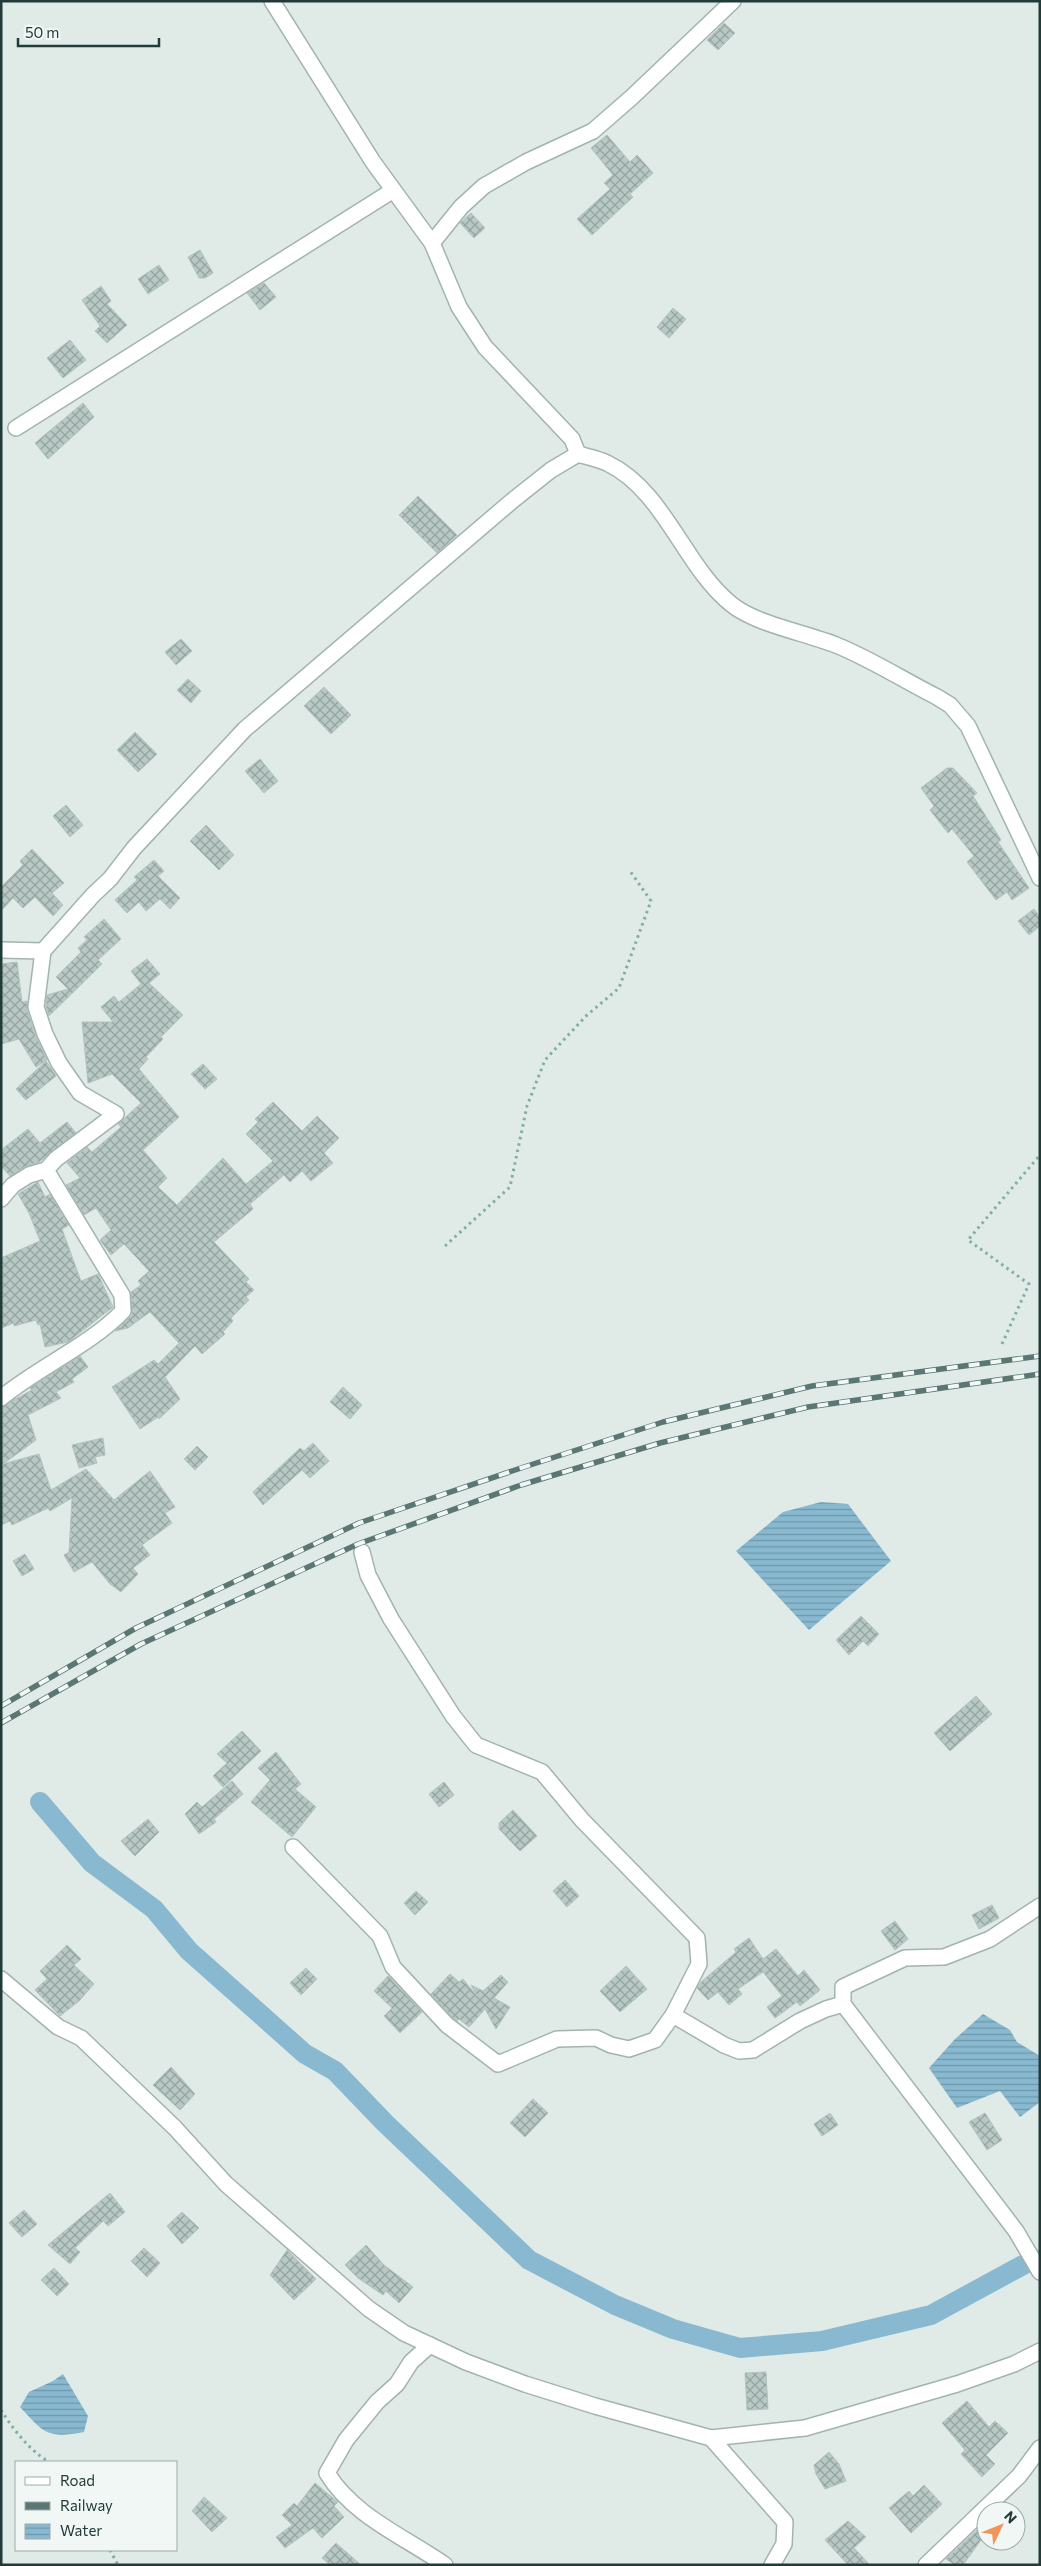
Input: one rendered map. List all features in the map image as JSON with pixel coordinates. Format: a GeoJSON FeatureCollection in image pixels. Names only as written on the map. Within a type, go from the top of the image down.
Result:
{"type":"FeatureCollection","features":[{"type":"Feature","properties":{"kind":"street"},"geometry":{"type":"LineString","coordinates":[[272,1],[392,191],[432,243],[459,307],[485,347],[572,440],[578,454],[608,464],[636,484],[660,510],[694,563],[731,605],[750,616],[839,646],[950,705],[968,726],[1040,878]]}},
{"type":"Feature","properties":{"kind":"street"},"geometry":{"type":"LineString","coordinates":[[432,243],[461,207],[484,186],[526,162],[592,132],[632,97],[732,1]]}},
{"type":"Feature","properties":{"kind":"street"},"geometry":{"type":"LineString","coordinates":[[16,428],[392,191]]}},
{"type":"Feature","properties":{"kind":"street"},"geometry":{"type":"LineString","coordinates":[[1,1199],[13,1185],[29,1175],[46,1170],[56,1159],[116,1114],[80,1093],[59,1062],[45,1034],[36,1007],[43,951],[93,894],[110,879],[134,848],[244,729],[518,496],[551,470],[578,454]]}},
{"type":"Feature","properties":{"kind":"street"},"geometry":{"type":"LineString","coordinates":[[1,950],[43,951]]}},
{"type":"Feature","properties":{"kind":"street"},"geometry":{"type":"LineString","coordinates":[[1,1398],[20,1383],[110,1325],[124,1311],[122,1295],[46,1170]]}},
{"type":"Feature","properties":{"kind":"street"},"geometry":{"type":"LineString","coordinates":[[293,1847],[380,1936],[393,1966],[447,2025],[498,2064],[558,2039],[596,2038],[611,2045],[630,2049],[655,2040],[673,2015],[699,1964],[697,1938],[582,1820],[542,1772],[476,1746],[453,1716],[392,1619],[368,1575],[362,1552]]}},
{"type":"Feature","properties":{"kind":"street"},"geometry":{"type":"LineString","coordinates":[[1040,1906],[981,1943],[944,1957],[905,1958],[860,1977],[843,1987],[843,2004],[1016,2231],[1040,2272]]}},
{"type":"Feature","properties":{"kind":"street"},"geometry":{"type":"LineString","coordinates":[[1,1978],[58,2027],[81,2038],[175,2128],[226,2184],[369,2309],[404,2333],[466,2362],[525,2384],[613,2412],[711,2438],[805,2428],[957,2384],[1014,2364],[1040,2351]]}},
{"type":"Feature","properties":{"kind":"street"},"geometry":{"type":"LineString","coordinates":[[673,2015],[724,2045],[739,2051],[753,2050],[800,2021],[826,2009],[843,2004]]}},
{"type":"Feature","properties":{"kind":"street"},"geometry":{"type":"LineString","coordinates":[[430,2345],[411,2362],[396,2384],[377,2402],[346,2440],[327,2473],[336,2489],[377,2522],[445,2565]]}},
{"type":"Feature","properties":{"kind":"street"},"geometry":{"type":"LineString","coordinates":[[711,2438],[785,2522],[784,2544],[772,2565]]}},
{"type":"Feature","properties":{"kind":"street"},"geometry":{"type":"LineString","coordinates":[[926,2565],[1013,2482],[1038,2452]]}},
{"type":"Feature","properties":{"kind":"path"},"geometry":{"type":"LineString","coordinates":[[445,1246],[510,1187],[527,1106],[545,1060],[586,1016],[620,988],[652,901],[630,871]]}},
{"type":"Feature","properties":{"kind":"path"},"geometry":{"type":"LineString","coordinates":[[1002,1344],[1029,1284],[968,1240],[1040,1155]]}},
{"type":"Feature","properties":{"kind":"path"},"geometry":{"type":"LineString","coordinates":[[1,2410],[10,2424],[39,2456],[46,2461]]}},
{"type":"Feature","properties":{"kind":"path"},"geometry":{"type":"LineString","coordinates":[[111,2551],[118,2565]]}},
{"type":"Feature","properties":{"kind":"water"},"geometry":{"type":"Polygon","coordinates":[[[821,1502],[848,1504],[891,1561],[809,1630],[736,1551],[783,1512],[821,1502]]]}},
{"type":"Feature","properties":{"kind":"water"},"geometry":{"type":"Polygon","coordinates":[[[983,2014],[1010,2030],[1017,2042],[1040,2056],[1040,2102],[1020,2117],[1000,2091],[957,2108],[929,2068],[955,2039],[983,2014]]]}},
{"type":"Feature","properties":{"kind":"water"},"geometry":{"type":"Polygon","coordinates":[[[63,2374],[88,2416],[84,2432],[62,2435],[47,2432],[35,2423],[20,2407],[29,2392],[53,2381],[63,2374]]]}},
{"type":"Feature","properties":{"kind":"building"},"geometry":{"type":"Polygon","coordinates":[[[724,23],[735,33],[718,50],[707,40],[724,23]]]}},
{"type":"Feature","properties":{"kind":"building"},"geometry":{"type":"Polygon","coordinates":[[[607,135],[630,162],[637,155],[653,173],[630,194],[633,197],[592,235],[577,219],[610,189],[604,183],[613,175],[591,148],[607,135]]]}},
{"type":"Feature","properties":{"kind":"building"},"geometry":{"type":"Polygon","coordinates":[[[471,213],[485,228],[474,238],[460,223],[471,213]]]}},
{"type":"Feature","properties":{"kind":"building"},"geometry":{"type":"Polygon","coordinates":[[[200,250],[213,273],[205,278],[199,278],[188,257],[200,250]]]}},
{"type":"Feature","properties":{"kind":"building"},"geometry":{"type":"Polygon","coordinates":[[[159,265],[169,280],[148,294],[138,279],[159,265]]]}},
{"type":"Feature","properties":{"kind":"building"},"geometry":{"type":"Polygon","coordinates":[[[264,283],[276,297],[260,310],[247,293],[264,283]]]}},
{"type":"Feature","properties":{"kind":"building"},"geometry":{"type":"Polygon","coordinates":[[[101,286],[111,301],[107,304],[127,325],[107,343],[95,331],[100,326],[82,300],[101,286]]]}},
{"type":"Feature","properties":{"kind":"building"},"geometry":{"type":"Polygon","coordinates":[[[673,308],[686,319],[669,338],[657,327],[673,308]]]}},
{"type":"Feature","properties":{"kind":"building"},"geometry":{"type":"Polygon","coordinates":[[[70,340],[86,360],[63,378],[47,358],[70,340]]]}},
{"type":"Feature","properties":{"kind":"building"},"geometry":{"type":"Polygon","coordinates":[[[83,403],[94,417],[48,459],[35,443],[83,403]]]}},
{"type":"Feature","properties":{"kind":"building"},"geometry":{"type":"Polygon","coordinates":[[[418,496],[457,535],[437,553],[399,515],[418,496]]]}},
{"type":"Feature","properties":{"kind":"building"},"geometry":{"type":"Polygon","coordinates":[[[181,639],[192,651],[176,665],[165,652],[181,639]]]}},
{"type":"Feature","properties":{"kind":"building"},"geometry":{"type":"Polygon","coordinates":[[[188,679],[201,691],[191,703],[177,690],[188,679]]]}},
{"type":"Feature","properties":{"kind":"building"},"geometry":{"type":"Polygon","coordinates":[[[324,687],[351,715],[331,734],[304,706],[324,687]]]}},
{"type":"Feature","properties":{"kind":"building"},"geometry":{"type":"Polygon","coordinates":[[[135,732],[157,754],[138,772],[117,750],[135,732]]]}},
{"type":"Feature","properties":{"kind":"building"},"geometry":{"type":"Polygon","coordinates":[[[260,759],[278,781],[264,793],[245,771],[260,759]]]}},
{"type":"Feature","properties":{"kind":"building"},"geometry":{"type":"Polygon","coordinates":[[[947,768],[953,768],[977,793],[973,796],[1001,840],[998,842],[1029,888],[1012,900],[1007,892],[996,900],[967,862],[974,856],[952,829],[948,833],[930,810],[934,806],[921,788],[947,768]]]}},
{"type":"Feature","properties":{"kind":"building"},"geometry":{"type":"Polygon","coordinates":[[[66,805],[83,825],[70,837],[53,816],[66,805]]]}},
{"type":"Feature","properties":{"kind":"building"},"geometry":{"type":"Polygon","coordinates":[[[206,825],[234,855],[219,870],[190,841],[206,825]]]}},
{"type":"Feature","properties":{"kind":"building"},"geometry":{"type":"Polygon","coordinates":[[[32,849],[64,883],[52,893],[63,905],[53,916],[35,897],[23,908],[13,898],[1,911],[1,887],[23,865],[20,861],[32,849]]]}},
{"type":"Feature","properties":{"kind":"building"},"geometry":{"type":"Polygon","coordinates":[[[154,860],[164,871],[158,876],[180,898],[170,909],[160,899],[146,911],[139,902],[127,913],[115,900],[137,880],[134,877],[154,860]]]}},
{"type":"Feature","properties":{"kind":"building"},"geometry":{"type":"Polygon","coordinates":[[[1034,909],[1040,917],[1040,926],[1029,935],[1018,921],[1034,909]]]}},
{"type":"Feature","properties":{"kind":"building"},"geometry":{"type":"Polygon","coordinates":[[[104,919],[121,939],[98,960],[102,964],[49,1016],[46,1006],[47,995],[68,989],[56,977],[81,952],[78,948],[87,940],[84,937],[104,919]]]}},
{"type":"Feature","properties":{"kind":"building"},"geometry":{"type":"Polygon","coordinates":[[[147,959],[160,974],[149,983],[183,1015],[161,1037],[163,1039],[146,1057],[148,1059],[139,1069],[179,1117],[143,1150],[167,1178],[158,1187],[177,1205],[223,1158],[246,1184],[273,1161],[246,1134],[258,1122],[255,1119],[273,1102],[302,1131],[317,1116],[339,1138],[324,1153],[333,1163],[311,1181],[302,1171],[290,1182],[284,1175],[250,1204],[253,1209],[214,1242],[249,1279],[246,1282],[254,1290],[246,1297],[249,1300],[231,1318],[233,1321],[223,1332],[225,1334],[202,1354],[195,1346],[165,1377],[180,1399],[159,1419],[158,1417],[140,1429],[112,1387],[154,1360],[158,1364],[179,1343],[150,1312],[128,1328],[115,1331],[132,1315],[131,1292],[141,1285],[138,1281],[149,1271],[124,1244],[111,1255],[100,1240],[111,1230],[96,1208],[84,1215],[66,1185],[80,1178],[67,1163],[87,1147],[92,1152],[121,1127],[118,1124],[141,1103],[112,1074],[88,1083],[82,1022],[113,1022],[101,1007],[114,996],[119,1002],[141,984],[131,971],[147,959]]]}},
{"type":"Feature","properties":{"kind":"building"},"geometry":{"type":"Polygon","coordinates":[[[17,962],[22,1002],[27,1001],[27,1010],[36,1037],[47,1060],[36,1067],[19,1039],[1,1044],[1,964],[17,962]]]}},
{"type":"Feature","properties":{"kind":"building"},"geometry":{"type":"Polygon","coordinates":[[[46,1061],[56,1076],[26,1100],[16,1089],[46,1061]]]}},
{"type":"Feature","properties":{"kind":"building"},"geometry":{"type":"Polygon","coordinates":[[[203,1064],[217,1079],[205,1089],[191,1074],[203,1064]]]}},
{"type":"Feature","properties":{"kind":"building"},"geometry":{"type":"Polygon","coordinates":[[[67,1122],[76,1133],[39,1162],[24,1167],[10,1176],[1,1166],[1,1150],[28,1129],[40,1143],[67,1122]]]}},
{"type":"Feature","properties":{"kind":"building"},"geometry":{"type":"Polygon","coordinates":[[[38,1182],[45,1197],[50,1194],[69,1225],[62,1229],[81,1281],[98,1274],[113,1307],[68,1342],[45,1347],[40,1324],[38,1325],[36,1320],[14,1326],[14,1323],[1,1328],[1,1258],[40,1241],[29,1213],[18,1194],[38,1182]]]}},
{"type":"Feature","properties":{"kind":"building"},"geometry":{"type":"Polygon","coordinates":[[[80,1356],[88,1367],[72,1379],[74,1382],[56,1392],[61,1398],[28,1415],[36,1440],[3,1464],[39,1454],[51,1490],[86,1469],[114,1500],[150,1471],[175,1507],[165,1513],[172,1523],[142,1545],[150,1555],[133,1568],[138,1574],[121,1592],[110,1584],[92,1562],[74,1572],[64,1555],[69,1552],[72,1498],[50,1511],[48,1508],[12,1525],[10,1521],[1,1525],[1,1407],[32,1390],[30,1388],[80,1356]]]}},
{"type":"Feature","properties":{"kind":"building"},"geometry":{"type":"Polygon","coordinates":[[[343,1387],[362,1405],[350,1419],[330,1402],[343,1387]]]}},
{"type":"Feature","properties":{"kind":"building"},"geometry":{"type":"Polygon","coordinates":[[[103,1438],[105,1455],[95,1457],[97,1463],[79,1468],[72,1445],[103,1438]]]}},
{"type":"Feature","properties":{"kind":"building"},"geometry":{"type":"Polygon","coordinates":[[[313,1443],[329,1461],[310,1478],[302,1470],[263,1505],[253,1492],[300,1448],[304,1451],[313,1443]]]}},
{"type":"Feature","properties":{"kind":"building"},"geometry":{"type":"Polygon","coordinates":[[[197,1446],[208,1457],[195,1470],[184,1459],[197,1446]]]}},
{"type":"Feature","properties":{"kind":"building"},"geometry":{"type":"Polygon","coordinates":[[[25,1554],[34,1569],[22,1576],[13,1561],[25,1554]]]}},
{"type":"Feature","properties":{"kind":"building"},"geometry":{"type":"Polygon","coordinates":[[[861,1616],[879,1634],[868,1646],[863,1641],[849,1655],[836,1640],[861,1616]]]}},
{"type":"Feature","properties":{"kind":"building"},"geometry":{"type":"Polygon","coordinates":[[[976,1696],[992,1714],[950,1751],[934,1733],[976,1696]]]}},
{"type":"Feature","properties":{"kind":"building"},"geometry":{"type":"Polygon","coordinates":[[[242,1731],[261,1751],[223,1787],[213,1776],[227,1763],[217,1754],[242,1731]]]}},
{"type":"Feature","properties":{"kind":"building"},"geometry":{"type":"Polygon","coordinates":[[[276,1752],[301,1784],[295,1789],[316,1807],[292,1837],[251,1802],[270,1780],[258,1768],[276,1752]]]}},
{"type":"Feature","properties":{"kind":"building"},"geometry":{"type":"Polygon","coordinates":[[[232,1781],[243,1794],[214,1819],[216,1822],[199,1834],[185,1814],[197,1802],[202,1807],[232,1781]]]}},
{"type":"Feature","properties":{"kind":"building"},"geometry":{"type":"Polygon","coordinates":[[[444,1782],[454,1795],[439,1807],[429,1794],[444,1782]]]}},
{"type":"Feature","properties":{"kind":"building"},"geometry":{"type":"Polygon","coordinates":[[[513,1810],[537,1836],[520,1851],[499,1829],[499,1823],[513,1810]]]}},
{"type":"Feature","properties":{"kind":"building"},"geometry":{"type":"Polygon","coordinates":[[[148,1819],[159,1832],[135,1856],[121,1841],[148,1819]]]}},
{"type":"Feature","properties":{"kind":"building"},"geometry":{"type":"Polygon","coordinates":[[[565,1880],[579,1896],[567,1907],[553,1891],[565,1880]]]}},
{"type":"Feature","properties":{"kind":"building"},"geometry":{"type":"Polygon","coordinates":[[[416,1891],[428,1902],[415,1915],[404,1903],[416,1891]]]}},
{"type":"Feature","properties":{"kind":"building"},"geometry":{"type":"Polygon","coordinates":[[[992,1905],[999,1918],[979,1929],[972,1915],[992,1905]]]}},
{"type":"Feature","properties":{"kind":"building"},"geometry":{"type":"Polygon","coordinates":[[[895,1921],[908,1939],[895,1950],[881,1931],[895,1921]]]}},
{"type":"Feature","properties":{"kind":"building"},"geometry":{"type":"Polygon","coordinates":[[[749,1938],[763,1959],[776,1949],[798,1976],[804,1970],[820,1990],[800,2006],[797,2002],[775,2018],[767,2007],[782,1996],[763,1972],[738,1989],[742,1994],[729,2005],[718,1992],[708,2000],[697,1988],[701,1982],[736,1952],[734,1949],[749,1938]]]}},
{"type":"Feature","properties":{"kind":"building"},"geometry":{"type":"Polygon","coordinates":[[[67,1945],[81,1959],[74,1965],[94,1984],[79,2001],[60,2016],[35,1990],[47,1979],[40,1971],[67,1945]]]}},
{"type":"Feature","properties":{"kind":"building"},"geometry":{"type":"Polygon","coordinates":[[[626,1966],[647,1989],[620,2012],[600,1991],[626,1966]]]}},
{"type":"Feature","properties":{"kind":"building"},"geometry":{"type":"Polygon","coordinates":[[[306,1968],[317,1979],[301,1995],[290,1983],[306,1968]]]}},
{"type":"Feature","properties":{"kind":"building"},"geometry":{"type":"Polygon","coordinates":[[[450,1974],[459,1982],[463,1979],[477,1996],[471,1985],[483,1991],[501,1975],[508,1982],[494,1998],[510,2007],[496,2029],[485,2009],[469,2027],[459,2019],[457,2021],[453,2018],[431,1994],[450,1974]]]}},
{"type":"Feature","properties":{"kind":"building"},"geometry":{"type":"Polygon","coordinates":[[[388,1976],[422,2012],[400,2033],[384,2016],[392,2008],[374,1991],[388,1976]]]}},
{"type":"Feature","properties":{"kind":"building"},"geometry":{"type":"Polygon","coordinates":[[[171,2067],[195,2094],[180,2110],[153,2085],[171,2067]]]}},
{"type":"Feature","properties":{"kind":"building"},"geometry":{"type":"Polygon","coordinates":[[[533,2099],[548,2113],[525,2137],[510,2123],[533,2099]]]}},
{"type":"Feature","properties":{"kind":"building"},"geometry":{"type":"Polygon","coordinates":[[[830,2113],[838,2125],[822,2136],[814,2124],[830,2113]]]}},
{"type":"Feature","properties":{"kind":"building"},"geometry":{"type":"Polygon","coordinates":[[[985,2113],[1002,2140],[987,2150],[969,2122],[985,2113]]]}},
{"type":"Feature","properties":{"kind":"building"},"geometry":{"type":"Polygon","coordinates":[[[110,2193],[125,2212],[108,2226],[103,2221],[75,2248],[80,2252],[70,2264],[48,2245],[110,2193]]]}},
{"type":"Feature","properties":{"kind":"building"},"geometry":{"type":"Polygon","coordinates":[[[24,2210],[37,2224],[22,2237],[9,2223],[24,2210]]]}},
{"type":"Feature","properties":{"kind":"building"},"geometry":{"type":"Polygon","coordinates":[[[182,2212],[199,2228],[182,2244],[167,2226],[182,2212]]]}},
{"type":"Feature","properties":{"kind":"building"},"geometry":{"type":"Polygon","coordinates":[[[366,2245],[384,2265],[413,2287],[399,2303],[386,2291],[383,2295],[358,2278],[345,2265],[366,2245]]]}},
{"type":"Feature","properties":{"kind":"building"},"geometry":{"type":"Polygon","coordinates":[[[144,2248],[160,2263],[147,2277],[131,2261],[144,2248]]]}},
{"type":"Feature","properties":{"kind":"building"},"geometry":{"type":"Polygon","coordinates":[[[287,2250],[316,2279],[294,2300],[270,2275],[287,2250]]]}},
{"type":"Feature","properties":{"kind":"building"},"geometry":{"type":"Polygon","coordinates":[[[54,2268],[69,2284],[57,2296],[41,2280],[54,2268]]]}},
{"type":"Feature","properties":{"kind":"building"},"geometry":{"type":"Polygon","coordinates":[[[766,2372],[768,2409],[747,2410],[745,2373],[766,2372]]]}},
{"type":"Feature","properties":{"kind":"building"},"geometry":{"type":"Polygon","coordinates":[[[967,2401],[989,2427],[995,2421],[1008,2433],[986,2455],[995,2464],[982,2477],[961,2454],[965,2450],[942,2423],[967,2401]]]}},
{"type":"Feature","properties":{"kind":"building"},"geometry":{"type":"Polygon","coordinates":[[[829,2452],[839,2464],[846,2481],[825,2489],[816,2474],[814,2465],[829,2452]]]}},
{"type":"Feature","properties":{"kind":"building"},"geometry":{"type":"Polygon","coordinates":[[[315,2483],[338,2502],[334,2506],[344,2517],[322,2538],[313,2528],[285,2548],[276,2537],[292,2525],[282,2515],[294,2503],[297,2506],[315,2483]]]}},
{"type":"Feature","properties":{"kind":"building"},"geometry":{"type":"Polygon","coordinates":[[[924,2485],[942,2504],[911,2533],[889,2508],[909,2491],[913,2496],[924,2485]]]}},
{"type":"Feature","properties":{"kind":"building"},"geometry":{"type":"Polygon","coordinates":[[[204,2497],[227,2518],[212,2532],[192,2511],[204,2497]]]}},
{"type":"Feature","properties":{"kind":"building"},"geometry":{"type":"Polygon","coordinates":[[[848,2521],[866,2537],[854,2548],[870,2565],[848,2565],[825,2540],[848,2521]]]}},
{"type":"Feature","properties":{"kind":"building"},"geometry":{"type":"Polygon","coordinates":[[[976,2531],[976,2547],[963,2565],[955,2565],[946,2559],[976,2531]]]}},
{"type":"Feature","properties":{"kind":"building"},"geometry":{"type":"Polygon","coordinates":[[[336,2543],[361,2565],[330,2565],[322,2558],[336,2543]]]}},
{"type":"Feature","properties":{"kind":"waterway"},"geometry":{"type":"LineString","coordinates":[[40,1802],[92,1863],[154,1909],[189,1951],[305,2054],[335,2071],[385,2123],[529,2260],[615,2305],[673,2329],[740,2348],[822,2341],[931,2315],[1034,2259]]}},
{"type":"Feature","properties":{"kind":"railway"},"geometry":{"type":"LineString","coordinates":[[1,1706],[136,1628],[359,1523],[521,1468],[663,1422],[812,1386],[1040,1356]]}},
{"type":"Feature","properties":{"kind":"railway"},"geometry":{"type":"LineString","coordinates":[[1,1723],[141,1644],[358,1544],[521,1485],[660,1443],[808,1407],[1040,1374]]}}]}
